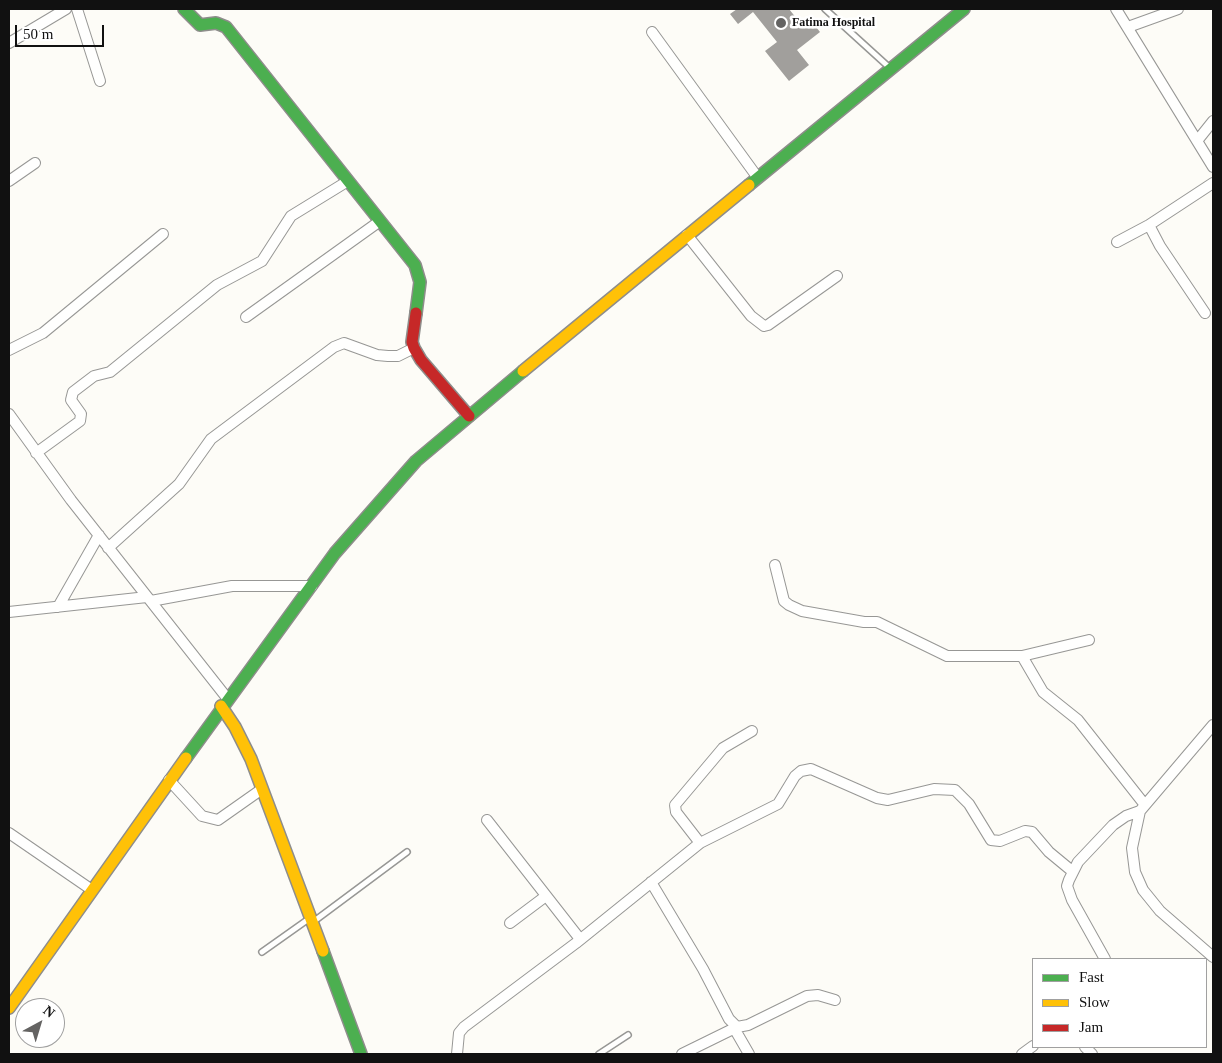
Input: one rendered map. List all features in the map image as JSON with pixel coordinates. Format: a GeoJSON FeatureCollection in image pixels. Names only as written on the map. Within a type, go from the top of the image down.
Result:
{"type":"FeatureCollection","features":[{"type":"Feature","properties":{"kind":"main road"},"geometry":{"type":"LineString","coordinates":[[184,9],[200,25],[216,23],[226,27],[415,265],[420,282],[412,342],[414,348],[421,360],[469,416]]}},
{"type":"Feature","properties":{"kind":"main road"},"geometry":{"type":"LineString","coordinates":[[9,1008],[224,702],[335,553],[416,461],[687,235],[892,70],[964,9]]}},
{"type":"Feature","properties":{"kind":"main road"},"geometry":{"type":"LineString","coordinates":[[224,702],[262,789],[361,1054]]}},
{"type":"Feature","properties":{"kind":"street"},"geometry":{"type":"LineString","coordinates":[[9,42],[66,9]]}},
{"type":"Feature","properties":{"kind":"street"},"geometry":{"type":"LineString","coordinates":[[77,9],[100,81]]}},
{"type":"Feature","properties":{"kind":"street"},"geometry":{"type":"LineString","coordinates":[[1116,9],[1213,167]]}},
{"type":"Feature","properties":{"kind":"street"},"geometry":{"type":"LineString","coordinates":[[1128,27],[1178,9]]}},
{"type":"Feature","properties":{"kind":"street"},"geometry":{"type":"LineString","coordinates":[[652,32],[758,178]]}},
{"type":"Feature","properties":{"kind":"street"},"geometry":{"type":"LineString","coordinates":[[1197,141],[1213,121]]}},
{"type":"Feature","properties":{"kind":"street"},"geometry":{"type":"LineString","coordinates":[[9,182],[35,163]]}},
{"type":"Feature","properties":{"kind":"street"},"geometry":{"type":"LineString","coordinates":[[36,453],[82,419],[71,400],[73,392],[94,376],[110,372],[217,285],[262,261],[291,216],[348,181]]}},
{"type":"Feature","properties":{"kind":"street"},"geometry":{"type":"LineString","coordinates":[[1117,242],[1149,225],[1213,183]]}},
{"type":"Feature","properties":{"kind":"street"},"geometry":{"type":"LineString","coordinates":[[246,317],[380,220]]}},
{"type":"Feature","properties":{"kind":"street"},"geometry":{"type":"LineString","coordinates":[[1149,225],[1160,246],[1205,313]]}},
{"type":"Feature","properties":{"kind":"street"},"geometry":{"type":"LineString","coordinates":[[9,350],[43,333],[163,234]]}},
{"type":"Feature","properties":{"kind":"street"},"geometry":{"type":"LineString","coordinates":[[687,235],[751,316],[764,326],[837,276]]}},
{"type":"Feature","properties":{"kind":"street"},"geometry":{"type":"LineString","coordinates":[[108,548],[179,484],[210,439],[334,347],[344,343],[370,353],[388,356],[398,356],[414,348]]}},
{"type":"Feature","properties":{"kind":"street"},"geometry":{"type":"LineString","coordinates":[[9,414],[36,453],[149,599],[224,702]]}},
{"type":"Feature","properties":{"kind":"street"},"geometry":{"type":"LineString","coordinates":[[58,606],[98,535]]}},
{"type":"Feature","properties":{"kind":"street"},"geometry":{"type":"LineString","coordinates":[[774,565],[784,601],[789,605],[802,611],[864,622],[876,622],[947,656],[1022,656],[1089,640]]}},
{"type":"Feature","properties":{"kind":"street"},"geometry":{"type":"LineString","coordinates":[[9,612],[149,599],[232,586],[312,586]]}},
{"type":"Feature","properties":{"kind":"street"},"geometry":{"type":"LineString","coordinates":[[1022,656],[1043,692],[1082,724],[1142,808],[1132,848],[1135,872],[1143,890],[1160,911],[1213,957]]}},
{"type":"Feature","properties":{"kind":"street"},"geometry":{"type":"LineString","coordinates":[[1104,958],[1068,892],[1072,870],[1119,819],[1142,808],[1213,725]]}},
{"type":"Feature","properties":{"kind":"street"},"geometry":{"type":"LineString","coordinates":[[700,843],[676,812],[675,805],[722,748],[752,731]]}},
{"type":"Feature","properties":{"kind":"street"},"geometry":{"type":"LineString","coordinates":[[457,1054],[459,1033],[464,1027],[580,939],[700,843],[778,804],[795,776],[801,771],[812,769],[877,798],[888,800],[934,789],[955,790],[969,804],[991,840],[1000,842],[1025,831],[1032,832],[1049,852],[1072,870]]}},
{"type":"Feature","properties":{"kind":"street"},"geometry":{"type":"LineString","coordinates":[[169,780],[202,816],[218,820],[262,789]]}},
{"type":"Feature","properties":{"kind":"street"},"geometry":{"type":"LineString","coordinates":[[487,820],[580,939]]}},
{"type":"Feature","properties":{"kind":"street"},"geometry":{"type":"LineString","coordinates":[[9,833],[92,890]]}},
{"type":"Feature","properties":{"kind":"street"},"geometry":{"type":"LineString","coordinates":[[651,882],[703,969],[749,1054]]}},
{"type":"Feature","properties":{"kind":"street"},"geometry":{"type":"LineString","coordinates":[[510,923],[546,896]]}},
{"type":"Feature","properties":{"kind":"street"},"geometry":{"type":"LineString","coordinates":[[682,1054],[735,1027],[748,1026],[807,996],[818,995],[835,1000]]}},
{"type":"Feature","properties":{"kind":"lane"},"geometry":{"type":"LineString","coordinates":[[825,9],[892,70]]}},
{"type":"Feature","properties":{"kind":"lane"},"geometry":{"type":"LineString","coordinates":[[262,952],[312,920],[407,852]]}},
{"type":"Feature","properties":{"kind":"lane"},"geometry":{"type":"LineString","coordinates":[[600,1054],[628,1035]]}},
{"type":"Feature","properties":{"kind":"building"},"geometry":{"type":"Polygon","coordinates":[[[737,9],[789,9],[801,24],[809,18],[820,32],[797,50],[809,65],[789,81],[765,51],[777,42],[753,12],[738,24],[730,14],[737,9]]]}},
{"type":"Feature","properties":{"kind":"traffic: fast"},"geometry":{"type":"LineString","coordinates":[[184,9],[200,25],[216,23],[226,27],[415,265],[420,282],[416,313]]}},
{"type":"Feature","properties":{"kind":"traffic: fast"},"geometry":{"type":"LineString","coordinates":[[749,185],[964,9]]}},
{"type":"Feature","properties":{"kind":"traffic: fast"},"geometry":{"type":"LineString","coordinates":[[186,758],[335,553],[416,461],[523,371]]}},
{"type":"Feature","properties":{"kind":"traffic: fast"},"geometry":{"type":"LineString","coordinates":[[323,951],[361,1054]]}},
{"type":"Feature","properties":{"kind":"traffic: slow"},"geometry":{"type":"LineString","coordinates":[[523,371],[749,185]]}},
{"type":"Feature","properties":{"kind":"traffic: slow"},"geometry":{"type":"LineString","coordinates":[[221,706],[235,727],[251,759],[323,951]]}},
{"type":"Feature","properties":{"kind":"traffic: slow"},"geometry":{"type":"LineString","coordinates":[[9,1008],[186,758]]}},
{"type":"Feature","properties":{"kind":"traffic: jam"},"geometry":{"type":"LineString","coordinates":[[416,313],[412,342],[414,348],[421,360],[469,416]]}},
{"type":"Feature","properties":{"kind":"place","name":"Fatima Hospital"},"geometry":{"type":"Point","coordinates":[781,23]}}]}
